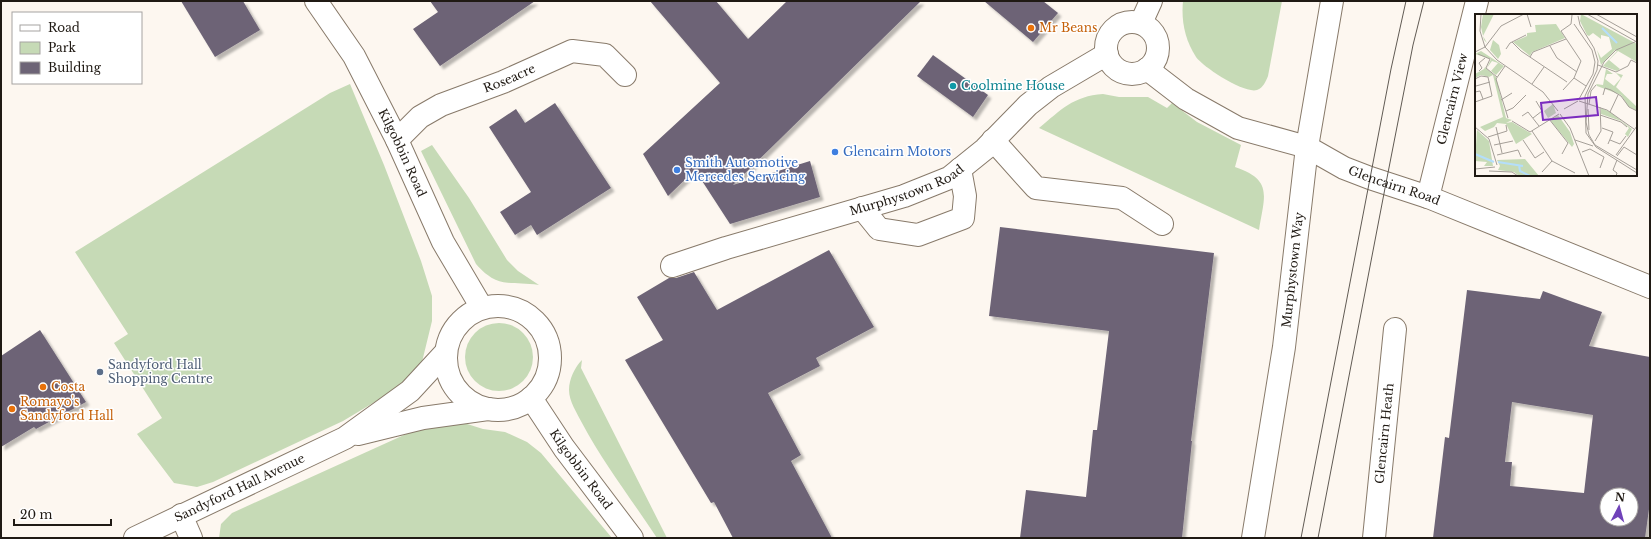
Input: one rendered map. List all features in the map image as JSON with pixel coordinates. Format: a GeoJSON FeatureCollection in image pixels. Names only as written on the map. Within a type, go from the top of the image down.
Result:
{"type":"FeatureCollection","features":[{"type":"Feature","properties":{"kind":"street","name":"Kilgobbin Road"},"geometry":{"type":"LineString","coordinates":[[316,1],[354,56],[397,140],[443,242],[482,308]]}},
{"type":"Feature","properties":{"kind":"street"},"geometry":{"type":"LineString","coordinates":[[1141,23],[1151,1]]}},
{"type":"Feature","properties":{"kind":"street","name":"Murphystown Way"},"geometry":{"type":"LineString","coordinates":[[1253,538],[1284,347],[1307,147],[1332,1]]}},
{"type":"Feature","properties":{"kind":"street","name":"Glencairn View"},"geometry":{"type":"LineString","coordinates":[[1428,197],[1477,1]]}},
{"type":"Feature","properties":{"kind":"street"},"geometry":{"type":"LineString","coordinates":[[1132,21],[1141,23],[1148,27],[1158,41],[1159,49],[1153,64],[1141,73],[1126,73],[1118,70],[1112,65],[1107,54],[1106,41],[1110,33],[1124,22],[1132,21]]}},
{"type":"Feature","properties":{"kind":"street","name":"Roseacre"},"geometry":{"type":"LineString","coordinates":[[397,140],[420,117],[441,105],[503,82],[572,51],[605,55],[625,75]]}},
{"type":"Feature","properties":{"kind":"street","name":"Murphystown Road"},"geometry":{"type":"LineString","coordinates":[[672,266],[726,248],[904,196],[949,178],[985,149],[1028,105],[1051,87],[1107,54]]}},
{"type":"Feature","properties":{"kind":"street","name":"Glencairn Road"},"geometry":{"type":"LineString","coordinates":[[1147,69],[1186,99],[1238,128],[1307,147],[1344,168],[1428,197],[1650,287]]}},
{"type":"Feature","properties":{"kind":"street"},"geometry":{"type":"LineString","coordinates":[[993,140],[1036,188],[1122,198],[1162,224]]}},
{"type":"Feature","properties":{"kind":"street"},"geometry":{"type":"LineString","coordinates":[[862,208],[879,229],[918,236],[963,218],[965,196],[960,169]]}},
{"type":"Feature","properties":{"kind":"street"},"geometry":{"type":"LineString","coordinates":[[500,305],[518,309],[533,319],[544,332],[550,349],[550,366],[544,383],[531,398],[510,408],[488,409],[466,399],[452,385],[447,370],[446,352],[450,337],[460,321],[482,308],[500,305]]}},
{"type":"Feature","properties":{"kind":"street","name":"Glencairn Heath"},"geometry":{"type":"LineString","coordinates":[[1374,538],[1395,329]]}},
{"type":"Feature","properties":{"kind":"street","name":"Sandyford Hall Avenue"},"geometry":{"type":"LineString","coordinates":[[135,538],[345,438],[410,391],[446,352]]}},
{"type":"Feature","properties":{"kind":"street","name":"Kilgobbin Road"},"geometry":{"type":"LineString","coordinates":[[531,398],[564,448],[632,538]]}},
{"type":"Feature","properties":{"kind":"street","name":"Sandyford Hall Avenue"},"geometry":{"type":"LineString","coordinates":[[345,438],[424,418],[488,409]]}},
{"type":"Feature","properties":{"kind":"street"},"geometry":{"type":"LineString","coordinates":[[181,515],[191,538]]}},
{"type":"Feature","properties":{"kind":"green space"},"geometry":{"type":"Polygon","coordinates":[[[1183,1],[1282,1],[1268,76],[1261,88],[1251,90],[1234,84],[1215,73],[1196,57],[1189,44],[1183,23],[1183,1]]]}},
{"type":"Feature","properties":{"kind":"green space"},"geometry":{"type":"Polygon","coordinates":[[[350,84],[384,165],[421,261],[432,296],[432,321],[422,362],[398,388],[343,421],[213,482],[197,487],[174,483],[137,434],[162,418],[114,343],[128,334],[75,252],[330,93],[350,84]]]}},
{"type":"Feature","properties":{"kind":"green space"},"geometry":{"type":"Polygon","coordinates":[[[1103,94],[1119,97],[1148,97],[1167,108],[1172,103],[1197,122],[1241,145],[1235,167],[1256,178],[1264,191],[1259,230],[1039,128],[1061,110],[1075,101],[1093,95],[1103,94]]]}},
{"type":"Feature","properties":{"kind":"green space"},"geometry":{"type":"Polygon","coordinates":[[[432,145],[469,198],[507,260],[518,271],[539,285],[498,281],[484,272],[476,264],[421,151],[432,145]]]}},
{"type":"Feature","properties":{"kind":"green space"},"geometry":{"type":"Polygon","coordinates":[[[499,323],[512,326],[523,333],[530,344],[533,357],[530,370],[523,381],[512,388],[499,391],[486,388],[475,381],[468,370],[465,357],[468,344],[475,333],[486,326],[499,323]]]}},
{"type":"Feature","properties":{"kind":"green space"},"geometry":{"type":"Polygon","coordinates":[[[582,360],[581,368],[667,538],[657,538],[599,453],[574,407],[569,394],[569,386],[577,366],[582,360]]]}},
{"type":"Feature","properties":{"kind":"green space"},"geometry":{"type":"Polygon","coordinates":[[[464,423],[483,429],[505,432],[527,442],[541,453],[612,538],[219,538],[221,524],[232,513],[415,430],[464,423]]]}},
{"type":"Feature","properties":{"kind":"building"},"geometry":{"type":"Polygon","coordinates":[[[181,1],[243,1],[260,30],[215,57],[181,1]]]}},
{"type":"Feature","properties":{"kind":"building"},"geometry":{"type":"Polygon","coordinates":[[[430,1],[535,1],[440,66],[413,29],[438,12],[430,1]]]}},
{"type":"Feature","properties":{"kind":"building"},"geometry":{"type":"Polygon","coordinates":[[[650,1],[716,1],[748,39],[787,1],[921,1],[733,185],[810,161],[820,197],[730,224],[695,170],[668,196],[643,154],[720,83],[650,1]]]}},
{"type":"Feature","properties":{"kind":"building","name":"Mr Beans"},"geometry":{"type":"Polygon","coordinates":[[[984,1],[1043,1],[1058,13],[1033,42],[984,1]]]}},
{"type":"Feature","properties":{"kind":"building","name":"Coolmine House"},"geometry":{"type":"Polygon","coordinates":[[[933,55],[988,95],[973,117],[917,76],[933,55]]]}},
{"type":"Feature","properties":{"kind":"building"},"geometry":{"type":"Polygon","coordinates":[[[555,103],[611,188],[537,235],[531,225],[515,235],[500,212],[531,192],[489,127],[516,109],[525,123],[555,103]]]}},
{"type":"Feature","properties":{"kind":"building"},"geometry":{"type":"Polygon","coordinates":[[[1000,227],[1214,253],[1191,441],[1182,538],[1020,538],[1026,490],[1086,497],[1093,430],[1097,430],[1109,331],[989,316],[1000,227]]]}},
{"type":"Feature","properties":{"kind":"building"},"geometry":{"type":"Polygon","coordinates":[[[829,250],[874,327],[816,358],[820,366],[768,393],[801,455],[791,461],[832,538],[733,538],[714,502],[711,503],[625,360],[663,340],[637,297],[669,278],[676,278],[694,272],[717,310],[829,250]]]}},
{"type":"Feature","properties":{"kind":"building"},"geometry":{"type":"Polygon","coordinates":[[[1467,290],[1540,299],[1543,291],[1602,312],[1589,346],[1650,357],[1650,502],[1645,538],[1433,538],[1445,437],[1449,438],[1467,290]],[[1512,402],[1505,462],[1512,462],[1510,486],[1584,493],[1593,415],[1512,402]]]}},
{"type":"Feature","properties":{"kind":"building","name":"Costa"},"geometry":{"type":"Polygon","coordinates":[[[40,330],[86,402],[36,429],[34,427],[1,447],[1,356],[40,330]]]}},
{"type":"Feature","properties":{"kind":"tram line"},"geometry":{"type":"LineString","coordinates":[[1301,538],[1391,69],[1406,1]]}},
{"type":"Feature","properties":{"kind":"tram line"},"geometry":{"type":"LineString","coordinates":[[1318,538],[1413,45],[1424,1]]}},
{"type":"Feature","properties":{"kind":"place","name":"Mr Beans"},"geometry":{"type":"Point","coordinates":[1031,28]}},
{"type":"Feature","properties":{"kind":"place","name":"Coolmine House"},"geometry":{"type":"Point","coordinates":[953,86]}},
{"type":"Feature","properties":{"kind":"place","name":"Glencairn Motors"},"geometry":{"type":"Point","coordinates":[835,152]}},
{"type":"Feature","properties":{"kind":"place","name":"Smith Automotive Mercedes Servicing"},"geometry":{"type":"Point","coordinates":[677,170]}},
{"type":"Feature","properties":{"kind":"place","name":"Sandyford Hall Shopping Centre"},"geometry":{"type":"Point","coordinates":[100,372]}},
{"type":"Feature","properties":{"kind":"place","name":"Costa"},"geometry":{"type":"Point","coordinates":[43,387]}},
{"type":"Feature","properties":{"kind":"place","name":"Romayo's Sandyford Hall"},"geometry":{"type":"Point","coordinates":[12,409]}}]}
